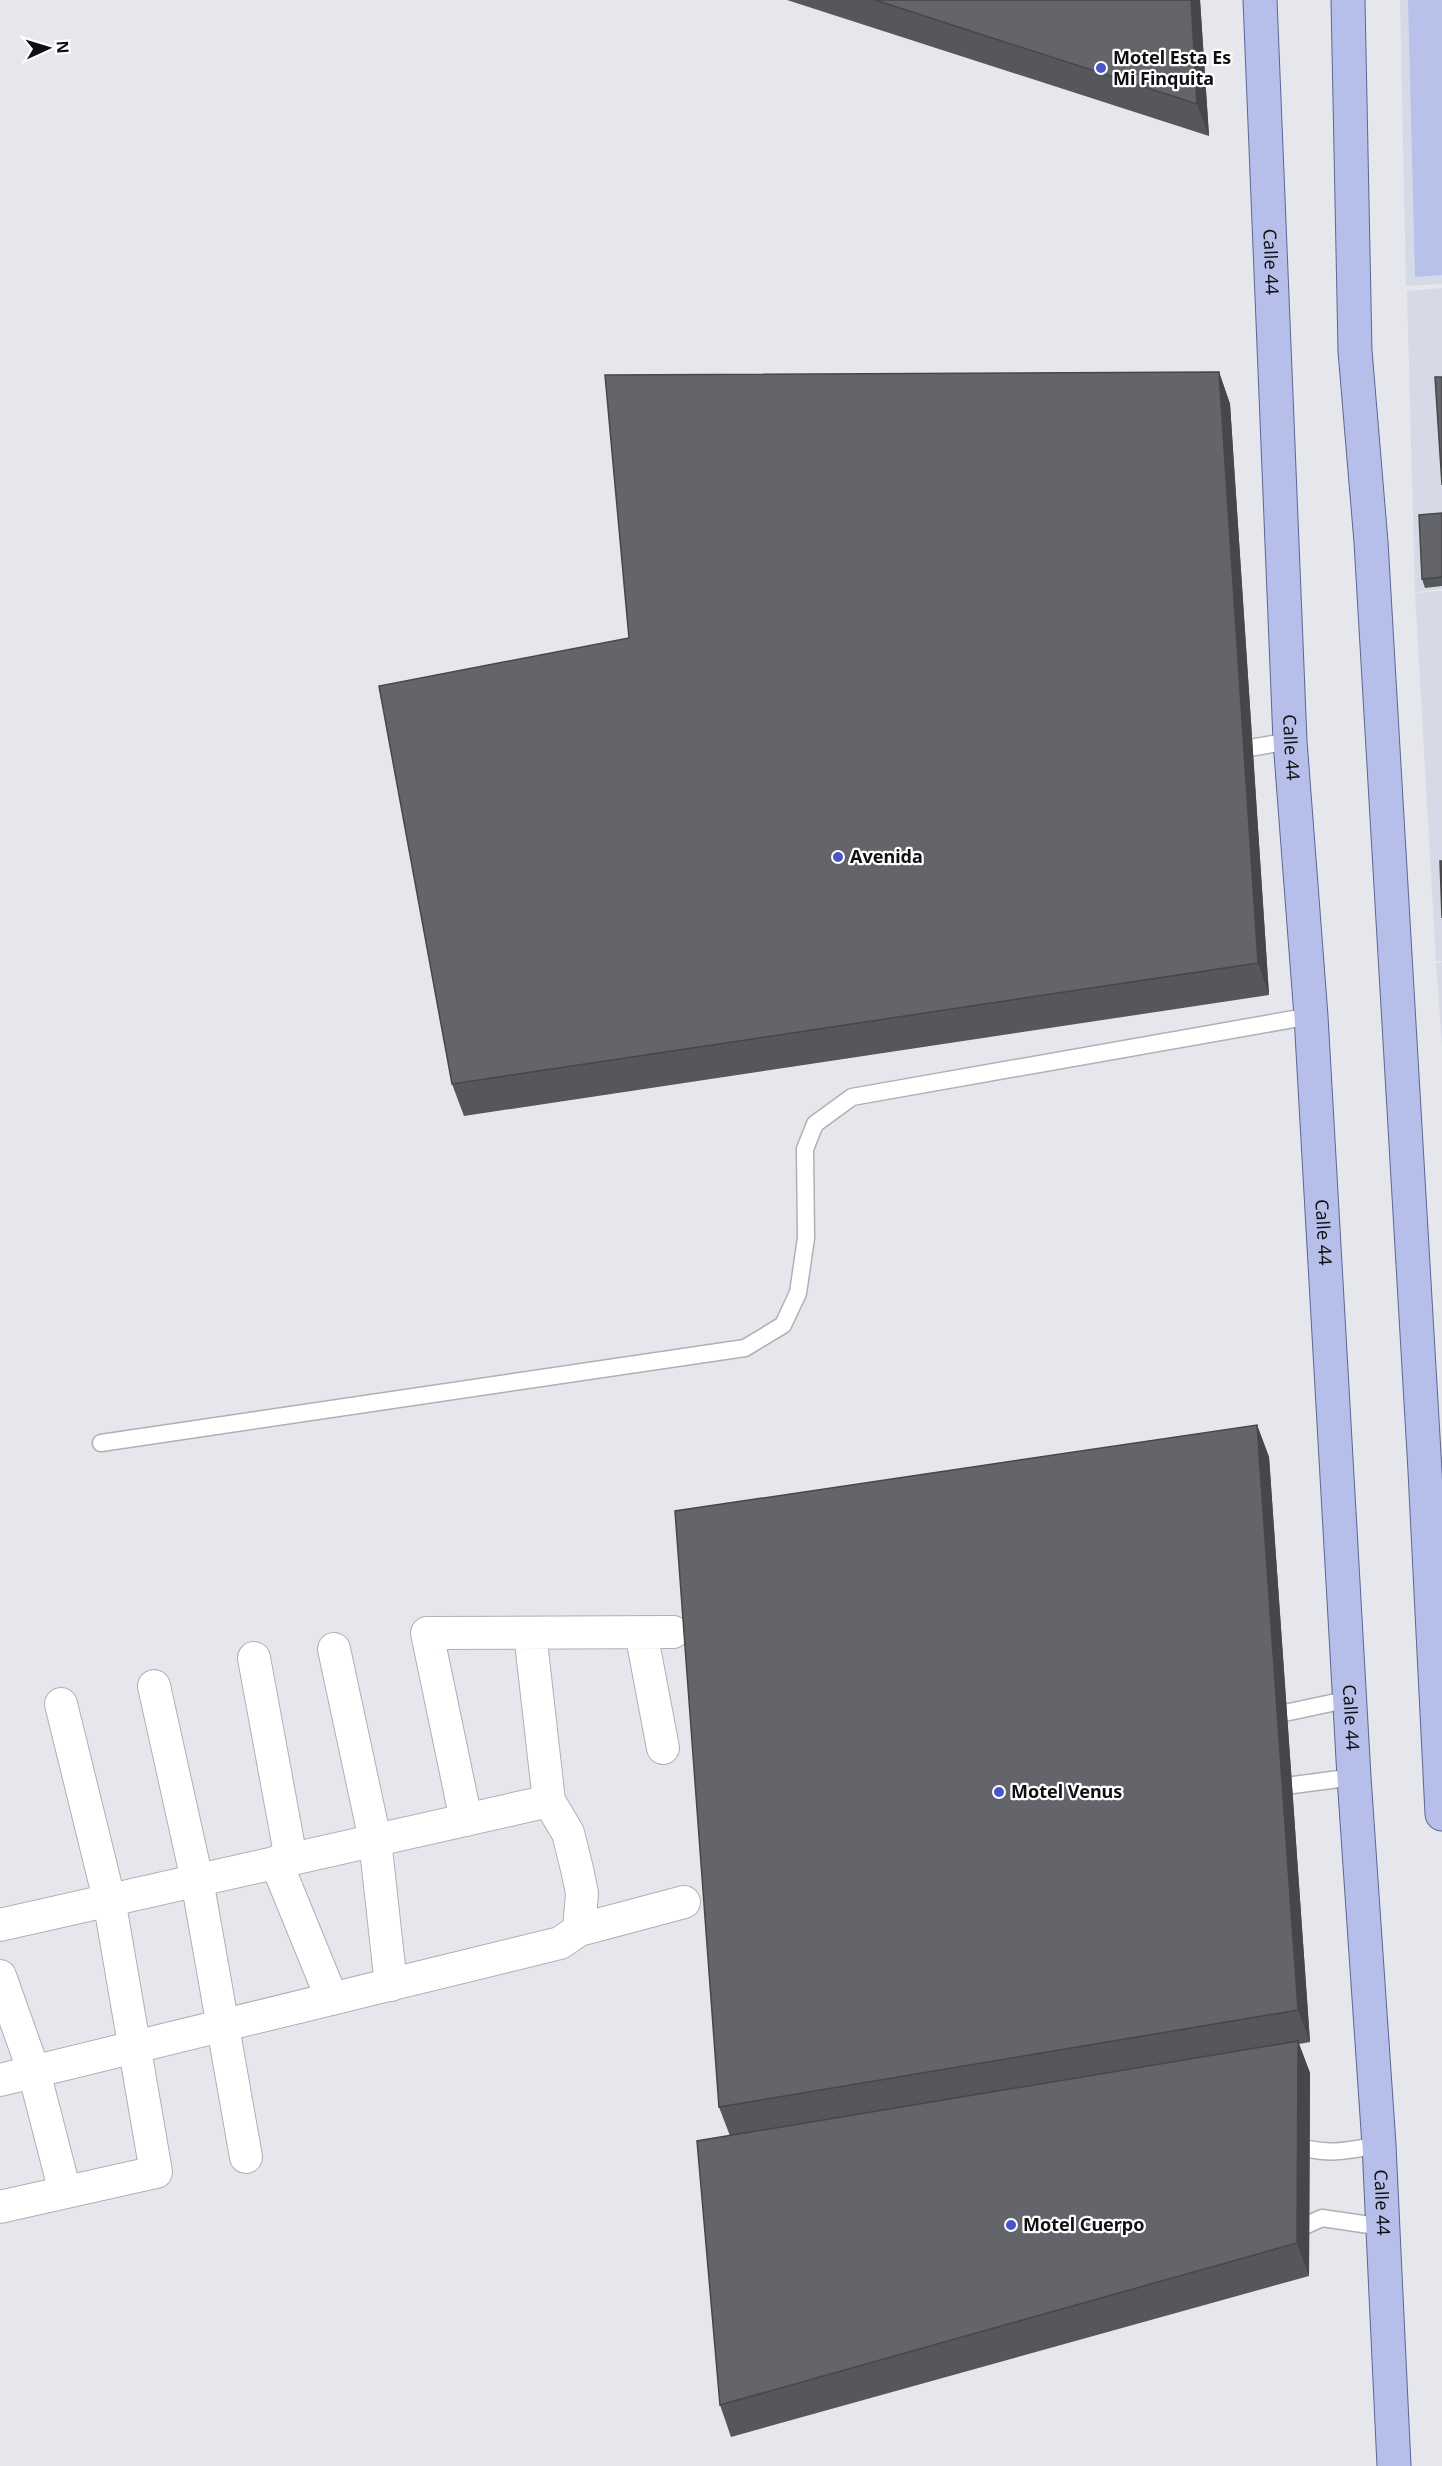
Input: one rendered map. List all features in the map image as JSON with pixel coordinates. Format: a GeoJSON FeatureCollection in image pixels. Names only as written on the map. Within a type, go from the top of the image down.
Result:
{"type":"FeatureCollection","features":[{"type":"Feature","properties":{"kind":"main road","name":"Calle 44"},"geometry":{"type":"LineString","coordinates":[[1260,0],[1290,741],[1311,1016],[1354,1777],[1379,2145],[1394,2466]]}},
{"type":"Feature","properties":{"kind":"main road"},"geometry":{"type":"LineString","coordinates":[[1348,0],[1355,351],[1371,542],[1434,1470],[1442,1814]]}},
{"type":"Feature","properties":{"kind":"street"},"geometry":{"type":"LineString","coordinates":[[641,1632],[663,1748]]}},
{"type":"Feature","properties":{"kind":"street"},"geometry":{"type":"LineString","coordinates":[[466,1820],[427,1633],[673,1632]]}},
{"type":"Feature","properties":{"kind":"street"},"geometry":{"type":"LineString","coordinates":[[530,1633],[549,1801],[568,1833],[582,1893],[579,1930]]}},
{"type":"Feature","properties":{"kind":"street"},"geometry":{"type":"LineString","coordinates":[[334,1649],[375,1840],[391,1985]]}},
{"type":"Feature","properties":{"kind":"street"},"geometry":{"type":"LineString","coordinates":[[254,1658],[283,1861],[332,1999]]}},
{"type":"Feature","properties":{"kind":"street"},"geometry":{"type":"LineString","coordinates":[[154,1686],[197,1880],[246,2157]]}},
{"type":"Feature","properties":{"kind":"street"},"geometry":{"type":"LineString","coordinates":[[0,2207],[156,2172],[109,1899],[61,1704]]}},
{"type":"Feature","properties":{"kind":"street"},"geometry":{"type":"LineString","coordinates":[[0,1925],[549,1801]]}},
{"type":"Feature","properties":{"kind":"street"},"geometry":{"type":"LineString","coordinates":[[0,2080],[560,1943],[579,1930],[684,1902]]}},
{"type":"Feature","properties":{"kind":"street"},"geometry":{"type":"LineString","coordinates":[[0,1976],[34,2072],[65,2192]]}},
{"type":"Feature","properties":{"kind":"lane"},"geometry":{"type":"LineString","coordinates":[[1220,753],[1290,741]]}},
{"type":"Feature","properties":{"kind":"lane"},"geometry":{"type":"LineString","coordinates":[[101,1443],[745,1348],[783,1325],[798,1293],[806,1238],[805,1149],[815,1124],[852,1097],[1311,1016]]}},
{"type":"Feature","properties":{"kind":"lane"},"geometry":{"type":"LineString","coordinates":[[1249,1721],[1350,1699]]}},
{"type":"Feature","properties":{"kind":"lane"},"geometry":{"type":"LineString","coordinates":[[1253,1790],[1354,1777]]}},
{"type":"Feature","properties":{"kind":"lane"},"geometry":{"type":"LineString","coordinates":[[1273,2133],[1303,2149],[1333,2154],[1379,2145]]}},
{"type":"Feature","properties":{"kind":"lane"},"geometry":{"type":"LineString","coordinates":[[1275,2241],[1322,2218],[1383,2227]]}},
{"type":"Feature","properties":{"kind":"shaded area"},"geometry":{"type":"Polygon","coordinates":[[[1400,0],[1442,0],[1442,284],[1406,286],[1400,0]]]}},
{"type":"Feature","properties":{"kind":"shaded area"},"geometry":{"type":"Polygon","coordinates":[[[1408,0],[1442,0],[1442,275],[1415,277],[1408,0]]]}},
{"type":"Feature","properties":{"kind":"shaded area"},"geometry":{"type":"Polygon","coordinates":[[[1442,288],[1442,589],[1415,592],[1407,291],[1442,288]]]}},
{"type":"Feature","properties":{"kind":"shaded area"},"geometry":{"type":"Polygon","coordinates":[[[1442,591],[1442,961],[1436,961],[1415,593],[1442,591]]]}},
{"type":"Feature","properties":{"kind":"shaded area"},"geometry":{"type":"Polygon","coordinates":[[[1442,962],[1442,1044],[1436,963],[1442,962]]]}},
{"type":"Feature","properties":{"kind":"building"},"geometry":{"type":"Polygon","coordinates":[[[875,0],[1191,0],[1197,104],[875,0]]]}},
{"type":"Feature","properties":{"kind":"building","name":"Avenida"},"geometry":{"type":"Polygon","coordinates":[[[1219,372],[1258,963],[452,1084],[379,686],[629,638],[605,375],[1219,372]]]}},
{"type":"Feature","properties":{"kind":"building"},"geometry":{"type":"Polygon","coordinates":[[[1435,377],[1442,377],[1442,485],[1435,377]]]}},
{"type":"Feature","properties":{"kind":"building"},"geometry":{"type":"Polygon","coordinates":[[[1442,513],[1442,577],[1422,579],[1419,515],[1442,513]]]}},
{"type":"Feature","properties":{"kind":"building"},"geometry":{"type":"Polygon","coordinates":[[[1440,861],[1442,861],[1442,918],[1440,861]]]}},
{"type":"Feature","properties":{"kind":"building","name":"Motel Venus"},"geometry":{"type":"Polygon","coordinates":[[[1257,1425],[1298,2010],[719,2107],[675,1511],[1257,1425]]]}},
{"type":"Feature","properties":{"kind":"building","name":"Motel Cuerpo"},"geometry":{"type":"Polygon","coordinates":[[[1298,2041],[1297,2243],[720,2405],[697,2141],[1298,2041]]]}},
{"type":"Feature","properties":{"kind":"place","name":"Motel Esta Es Mi Finquita"},"geometry":{"type":"Point","coordinates":[1101,68]}},
{"type":"Feature","properties":{"kind":"place","name":"Avenida"},"geometry":{"type":"Point","coordinates":[838,857]}},
{"type":"Feature","properties":{"kind":"place","name":"Motel Venus"},"geometry":{"type":"Point","coordinates":[999,1792]}},
{"type":"Feature","properties":{"kind":"place","name":"Motel Cuerpo"},"geometry":{"type":"Point","coordinates":[1011,2225]}}]}
